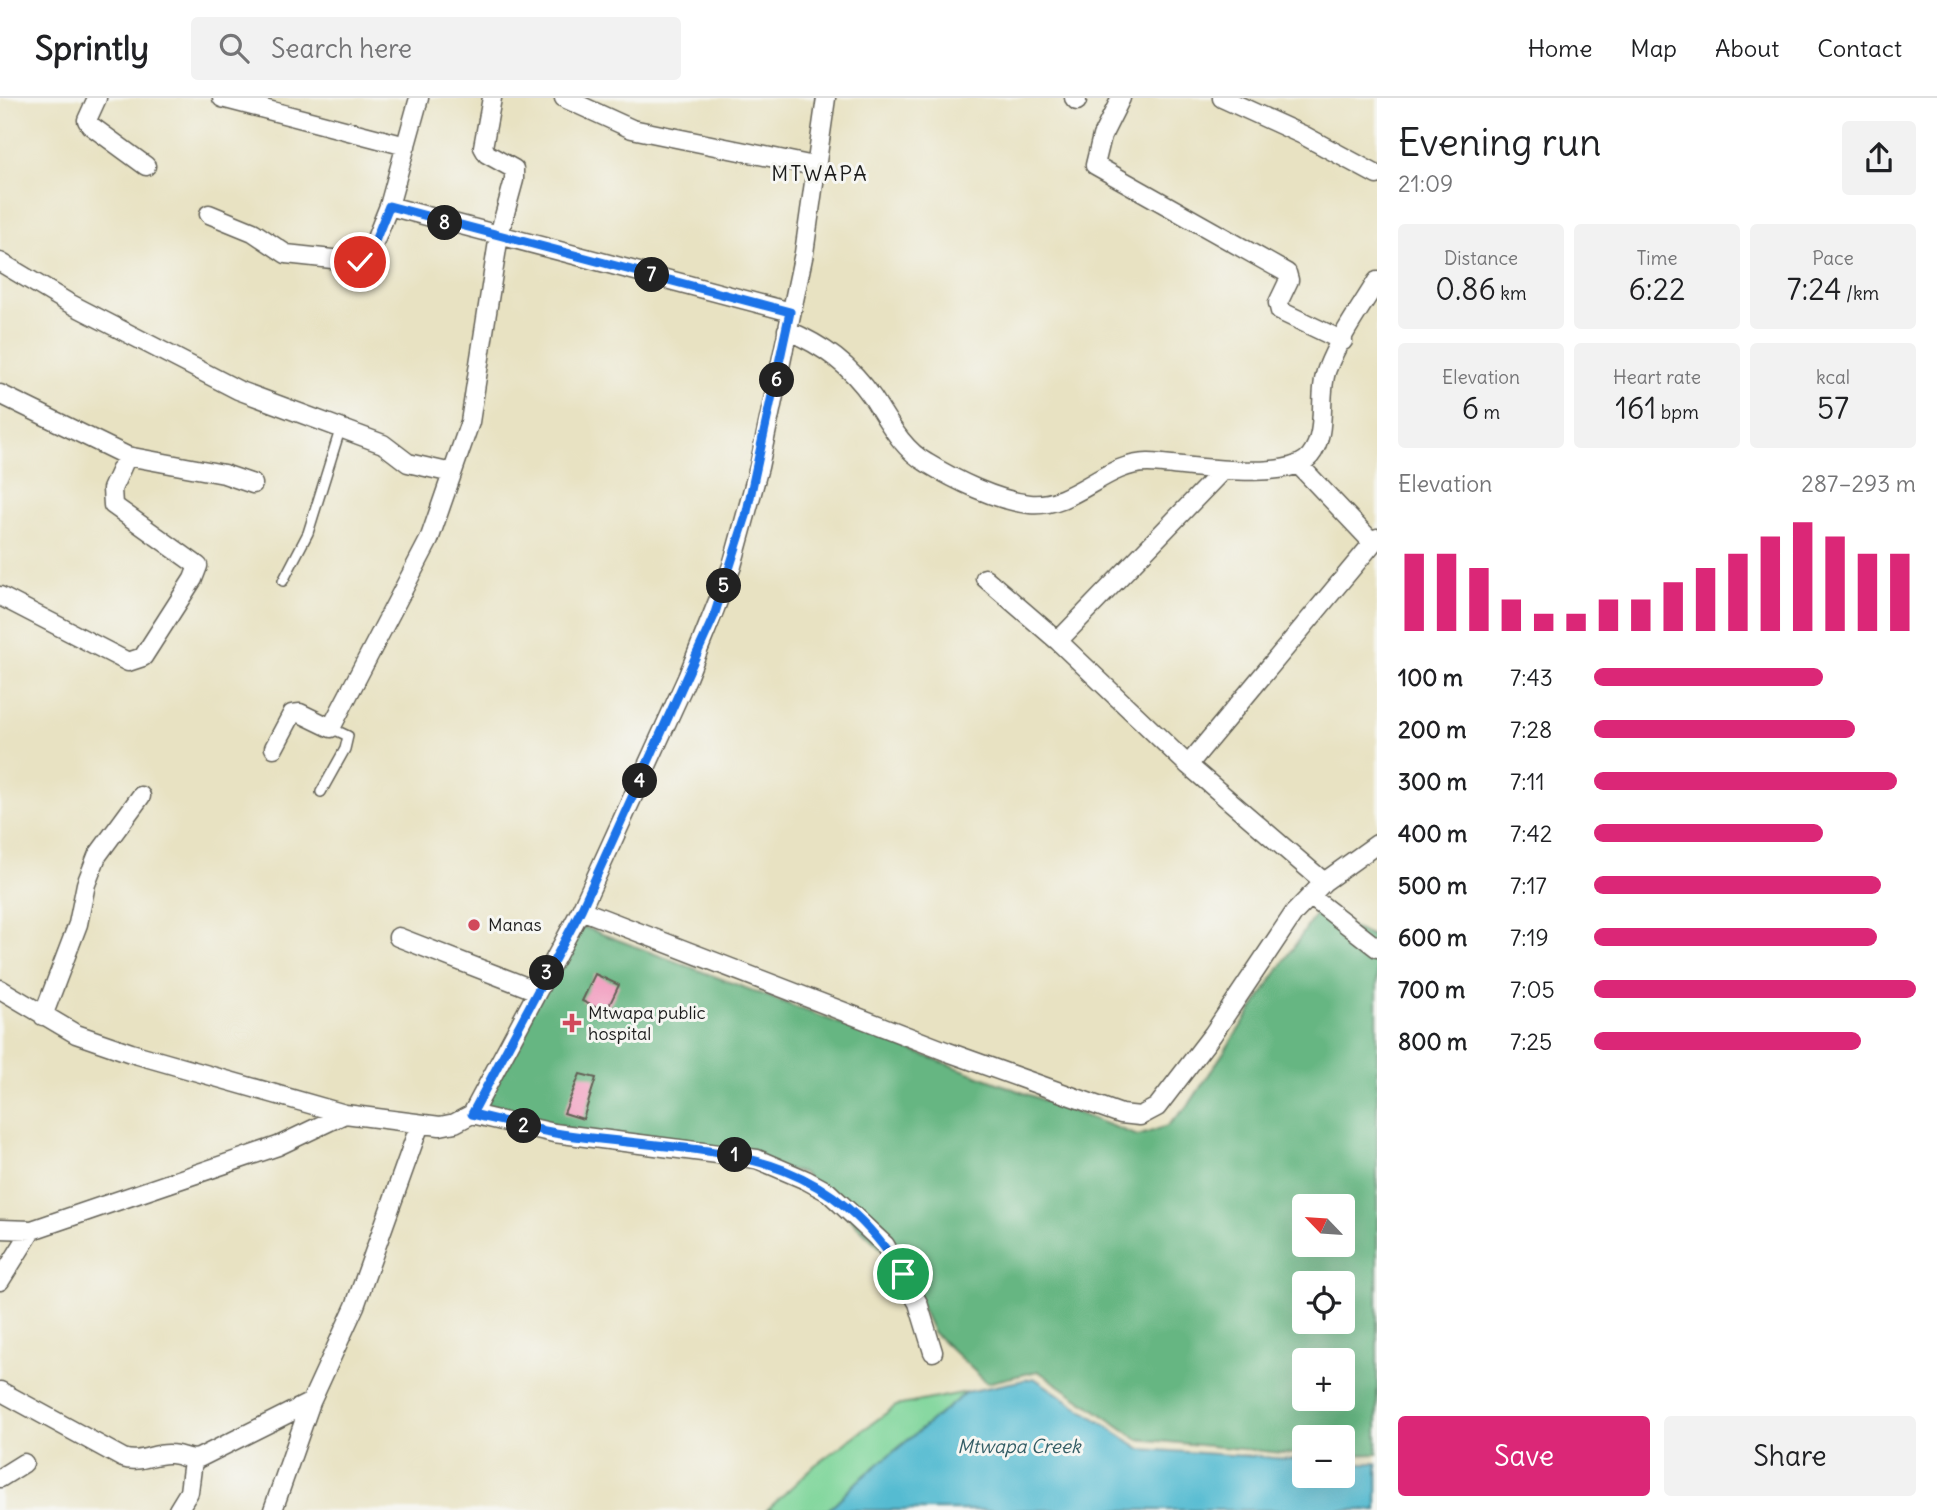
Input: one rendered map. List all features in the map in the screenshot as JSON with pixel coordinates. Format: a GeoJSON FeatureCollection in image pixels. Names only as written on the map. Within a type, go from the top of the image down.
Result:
{"type":"FeatureCollection","features":[{"type":"Feature","properties":{"kind":"street"},"geometry":{"type":"LineString","coordinates":[[97,98],[87,120],[90,125],[146,166]]}},
{"type":"Feature","properties":{"kind":"street"},"geometry":{"type":"LineString","coordinates":[[222,98],[406,146]]}},
{"type":"Feature","properties":{"kind":"street"},"geometry":{"type":"LineString","coordinates":[[209,214],[253,232],[286,254],[360,262],[369,256],[389,206],[419,98]]}},
{"type":"Feature","properties":{"kind":"street"},"geometry":{"type":"LineString","coordinates":[[274,748],[292,714],[300,713],[331,728],[429,540],[470,422],[499,235],[514,180],[514,169],[487,155],[483,147],[492,98]]}},
{"type":"Feature","properties":{"kind":"street"},"geometry":{"type":"LineString","coordinates":[[564,98],[632,129],[814,166]]}},
{"type":"Feature","properties":{"kind":"street"},"geometry":{"type":"LineString","coordinates":[[0,989],[43,1016],[94,1041],[345,1114],[420,1124],[455,1123],[472,1114],[581,910],[714,616],[746,516],[804,253],[814,166],[826,98]]}},
{"type":"Feature","properties":{"kind":"street"},"geometry":{"type":"LineString","coordinates":[[1121,98],[1102,136],[1095,165],[1287,273],[1289,280],[1278,303],[1280,311],[1343,341]]}},
{"type":"Feature","properties":{"kind":"street"},"geometry":{"type":"LineString","coordinates":[[1222,98],[1303,135],[1377,175]]}},
{"type":"Feature","properties":{"kind":"street"},"geometry":{"type":"LineString","coordinates":[[389,206],[790,312]]}},
{"type":"Feature","properties":{"kind":"street"},"geometry":{"type":"LineString","coordinates":[[0,262],[67,302],[238,390],[383,444],[408,463],[452,473]]}},
{"type":"Feature","properties":{"kind":"street"},"geometry":{"type":"LineString","coordinates":[[787,330],[820,344],[853,374],[888,422],[925,463],[988,492],[1032,504],[1075,493],[1128,464],[1148,463],[1221,472],[1298,464],[1308,458],[1315,448],[1326,371],[1377,281]]}},
{"type":"Feature","properties":{"kind":"street"},"geometry":{"type":"LineString","coordinates":[[0,394],[127,456],[211,471],[253,484]]}},
{"type":"Feature","properties":{"kind":"street"},"geometry":{"type":"LineString","coordinates":[[0,596],[128,662],[143,657],[193,579],[198,566],[113,505],[112,489],[127,456]]}},
{"type":"Feature","properties":{"kind":"street"},"geometry":{"type":"LineString","coordinates":[[1188,765],[1375,540],[1298,464]]}},
{"type":"Feature","properties":{"kind":"street"},"geometry":{"type":"LineString","coordinates":[[1058,641],[1221,472]]}},
{"type":"Feature","properties":{"kind":"street"},"geometry":{"type":"LineString","coordinates":[[985,578],[1058,641],[1188,765],[1324,882]]}},
{"type":"Feature","properties":{"kind":"street"},"geometry":{"type":"LineString","coordinates":[[43,1016],[78,924],[86,884],[97,856],[141,796]]}},
{"type":"Feature","properties":{"kind":"street"},"geometry":{"type":"LineString","coordinates":[[581,910],[948,1052],[1131,1116],[1148,1113],[1157,1107],[1213,1034],[1310,896],[1324,882],[1377,844]]}},
{"type":"Feature","properties":{"kind":"street"},"geometry":{"type":"LineString","coordinates":[[1310,896],[1377,948]]}},
{"type":"Feature","properties":{"kind":"street"},"geometry":{"type":"LineString","coordinates":[[398,937],[537,991]]}},
{"type":"Feature","properties":{"kind":"street"},"geometry":{"type":"LineString","coordinates":[[0,1229],[32,1230],[278,1146],[345,1114]]}},
{"type":"Feature","properties":{"kind":"street"},"geometry":{"type":"LineString","coordinates":[[472,1114],[554,1133],[757,1159],[806,1180],[828,1192],[885,1245],[918,1303],[933,1352]]}},
{"type":"Feature","properties":{"kind":"street"},"geometry":{"type":"LineString","coordinates":[[273,1510],[311,1402],[355,1306],[420,1124]]}},
{"type":"Feature","properties":{"kind":"street"},"geometry":{"type":"LineString","coordinates":[[0,1281],[32,1230]]}},
{"type":"Feature","properties":{"kind":"street"},"geometry":{"type":"LineString","coordinates":[[0,1391],[123,1458],[137,1461],[171,1454],[193,1460],[311,1402]]}},
{"type":"Feature","properties":{"kind":"street"},"geometry":{"type":"LineString","coordinates":[[178,1510],[189,1492],[193,1460]]}},
{"type":"Feature","properties":{"kind":"street"},"geometry":{"type":"LineString","coordinates":[[0,1478],[23,1463]]}},
{"type":"Feature","properties":{"kind":"lane"},"geometry":{"type":"LineString","coordinates":[[283,581],[308,533],[340,430]]}},
{"type":"Feature","properties":{"kind":"lane"},"geometry":{"type":"LineString","coordinates":[[321,792],[345,749],[348,736],[331,728]]}},
{"type":"Feature","properties":{"kind":"green space"},"geometry":{"type":"Polygon","coordinates":[[[1317,912],[1377,938],[1377,1454],[1355,1455],[1355,1425],[1292,1425],[1292,1454],[1138,1439],[1038,1371],[987,1383],[933,1332],[906,1273],[803,1173],[481,1114],[573,923],[1138,1136],[1167,1126],[1188,1106],[1317,912]]]}},
{"type":"Feature","properties":{"kind":"green space"},"geometry":{"type":"Polygon","coordinates":[[[967,1392],[859,1480],[828,1510],[767,1510],[815,1465],[896,1406],[967,1392]]]}},
{"type":"Feature","properties":{"kind":"water","name":"Mtwapa Creek"},"geometry":{"type":"Polygon","coordinates":[[[1034,1378],[1141,1449],[1292,1459],[1292,1488],[1355,1488],[1355,1463],[1377,1463],[1377,1510],[828,1510],[859,1480],[967,1392],[1034,1378]]]}},
{"type":"Feature","properties":{"kind":"building"},"geometry":{"type":"Polygon","coordinates":[[[595,974],[619,985],[606,1012],[582,1001],[595,974]]]}},
{"type":"Feature","properties":{"kind":"building"},"geometry":{"type":"Polygon","coordinates":[[[580,1074],[596,1078],[583,1119],[564,1113],[580,1074]]]}},
{"type":"Feature","properties":{"kind":"place","name":"Manas"},"geometry":{"type":"Point","coordinates":[474,925]}},
{"type":"Feature","properties":{"kind":"place","name":"Mtwapa public hospital"},"geometry":{"type":"Point","coordinates":[572,1023]}},
{"type":"Feature","properties":{"kind":"district","name":"MTWAPA"},"geometry":{"type":"Point","coordinates":[820,174]}},
{"type":"Feature","properties":{"kind":"route"},"geometry":{"type":"LineString","coordinates":[[360,262],[369,256],[389,206],[432,220],[499,235],[790,312],[759,467],[732,566],[714,616],[581,910],[472,1114],[554,1133],[727,1153],[757,1159],[828,1192],[885,1245],[903,1274]]}}]}
